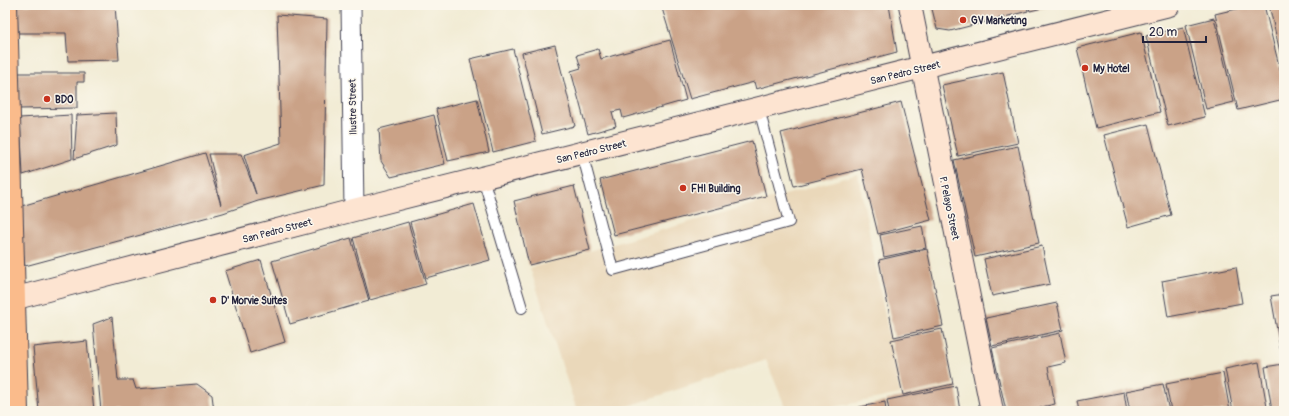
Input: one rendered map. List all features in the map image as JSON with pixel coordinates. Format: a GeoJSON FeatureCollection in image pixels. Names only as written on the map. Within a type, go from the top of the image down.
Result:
{"type":"FeatureCollection","features":[{"type":"Feature","properties":{"kind":"main road"},"geometry":{"type":"LineString","coordinates":[[6,5],[10,300],[17,411]]}},
{"type":"Feature","properties":{"kind":"main road","name":"P. Pelayo Street"},"geometry":{"type":"LineString","coordinates":[[910,5],[921,68],[992,411]]}},
{"type":"Feature","properties":{"kind":"main road","name":"San Pedro Street"},"geometry":{"type":"LineString","coordinates":[[10,300],[354,210],[1169,5]]}},
{"type":"Feature","properties":{"kind":"street","name":"Ilustre Street"},"geometry":{"type":"LineString","coordinates":[[351,5],[354,210]]}},
{"type":"Feature","properties":{"kind":"lane"},"geometry":{"type":"LineString","coordinates":[[582,153],[613,270],[789,222],[758,108]]}},
{"type":"Feature","properties":{"kind":"lane"},"geometry":{"type":"LineString","coordinates":[[483,178],[522,308]]}},
{"type":"Feature","properties":{"kind":"shaded area"},"geometry":{"type":"Polygon","coordinates":[[[858,174],[900,394],[814,411],[787,411],[766,360],[613,411],[577,411],[530,268],[858,174]]]}},
{"type":"Feature","properties":{"kind":"building"},"geometry":{"type":"Polygon","coordinates":[[[17,5],[115,5],[119,60],[68,61],[66,33],[18,33],[17,5]]]}},
{"type":"Feature","properties":{"kind":"building"},"geometry":{"type":"Polygon","coordinates":[[[661,5],[889,5],[897,52],[756,89],[754,82],[690,99],[661,5]]]}},
{"type":"Feature","properties":{"kind":"building","name":"GV Marketing"},"geometry":{"type":"Polygon","coordinates":[[[931,5],[1027,5],[1028,11],[950,31],[937,29],[931,5]]]}},
{"type":"Feature","properties":{"kind":"building"},"geometry":{"type":"Polygon","coordinates":[[[1028,5],[1051,5],[1051,6],[1030,11],[1028,5]]]}},
{"type":"Feature","properties":{"kind":"building"},"geometry":{"type":"Polygon","coordinates":[[[1253,5],[1264,5],[1284,86],[1284,99],[1238,110],[1215,14],[1253,5]]]}},
{"type":"Feature","properties":{"kind":"building"},"geometry":{"type":"Polygon","coordinates":[[[1269,5],[1284,5],[1284,65],[1283,65],[1269,5]]]}},
{"type":"Feature","properties":{"kind":"building"},"geometry":{"type":"Polygon","coordinates":[[[277,15],[327,19],[324,185],[258,201],[223,213],[25,266],[18,207],[205,153],[221,205],[209,154],[241,154],[256,194],[244,155],[281,143],[277,15]]]}},
{"type":"Feature","properties":{"kind":"building"},"geometry":{"type":"Polygon","coordinates":[[[1214,18],[1234,102],[1206,109],[1186,25],[1214,18]]]}},
{"type":"Feature","properties":{"kind":"building"},"geometry":{"type":"Polygon","coordinates":[[[1183,27],[1205,117],[1168,126],[1146,36],[1183,27]]]}},
{"type":"Feature","properties":{"kind":"building"},"geometry":{"type":"Polygon","coordinates":[[[1141,32],[1160,112],[1096,128],[1077,48],[1141,32]]]}},
{"type":"Feature","properties":{"kind":"building"},"geometry":{"type":"Polygon","coordinates":[[[670,40],[686,100],[623,118],[621,110],[612,112],[616,126],[588,134],[571,71],[581,68],[577,55],[598,49],[601,59],[670,40]]]}},
{"type":"Feature","properties":{"kind":"building"},"geometry":{"type":"Polygon","coordinates":[[[555,45],[575,126],[542,134],[522,53],[555,45]]]}},
{"type":"Feature","properties":{"kind":"building"},"geometry":{"type":"Polygon","coordinates":[[[513,49],[536,141],[493,152],[470,59],[513,49]]]}},
{"type":"Feature","properties":{"kind":"building"},"geometry":{"type":"Polygon","coordinates":[[[1003,72],[1018,143],[958,156],[942,85],[1003,72]]]}},
{"type":"Feature","properties":{"kind":"building","name":"BDO"},"geometry":{"type":"Polygon","coordinates":[[[17,73],[84,73],[84,82],[77,82],[77,108],[18,109],[17,73]]]}},
{"type":"Feature","properties":{"kind":"building"},"geometry":{"type":"Polygon","coordinates":[[[477,99],[489,152],[448,161],[436,109],[477,99]]]}},
{"type":"Feature","properties":{"kind":"building"},"geometry":{"type":"Polygon","coordinates":[[[901,102],[931,220],[878,234],[862,169],[794,186],[781,133],[901,102]]]}},
{"type":"Feature","properties":{"kind":"building"},"geometry":{"type":"Polygon","coordinates":[[[116,113],[117,145],[74,159],[77,115],[116,113]]]}},
{"type":"Feature","properties":{"kind":"building"},"geometry":{"type":"Polygon","coordinates":[[[71,115],[72,159],[23,175],[20,118],[71,115]]]}},
{"type":"Feature","properties":{"kind":"building"},"geometry":{"type":"Polygon","coordinates":[[[434,115],[445,164],[391,177],[381,161],[379,129],[434,115]]]}},
{"type":"Feature","properties":{"kind":"building"},"geometry":{"type":"Polygon","coordinates":[[[1148,124],[1171,215],[1128,227],[1104,135],[1148,124]]]}},
{"type":"Feature","properties":{"kind":"building","name":"FHI Building"},"geometry":{"type":"Polygon","coordinates":[[[752,141],[766,196],[614,235],[600,180],[752,141]]]}},
{"type":"Feature","properties":{"kind":"building"},"geometry":{"type":"Polygon","coordinates":[[[1018,146],[1039,243],[975,257],[954,160],[1018,146]]]}},
{"type":"Feature","properties":{"kind":"building"},"geometry":{"type":"Polygon","coordinates":[[[574,186],[590,250],[529,265],[514,201],[574,186]]]}},
{"type":"Feature","properties":{"kind":"building"},"geometry":{"type":"Polygon","coordinates":[[[474,204],[490,260],[426,278],[410,222],[474,204]]]}},
{"type":"Feature","properties":{"kind":"building"},"geometry":{"type":"Polygon","coordinates":[[[408,222],[426,284],[370,300],[353,238],[408,222]]]}},
{"type":"Feature","properties":{"kind":"building"},"geometry":{"type":"Polygon","coordinates":[[[922,226],[926,248],[884,257],[880,235],[922,226]]]}},
{"type":"Feature","properties":{"kind":"building"},"geometry":{"type":"Polygon","coordinates":[[[351,238],[369,301],[290,324],[272,261],[351,238]]]}},
{"type":"Feature","properties":{"kind":"building"},"geometry":{"type":"Polygon","coordinates":[[[1042,246],[1050,284],[992,296],[984,259],[1042,246]]]}},
{"type":"Feature","properties":{"kind":"building"},"geometry":{"type":"Polygon","coordinates":[[[927,249],[943,326],[894,337],[879,260],[927,249]]]}},
{"type":"Feature","properties":{"kind":"building"},"geometry":{"type":"Polygon","coordinates":[[[261,260],[285,342],[250,353],[225,271],[261,260]]]}},
{"type":"Feature","properties":{"kind":"building"},"geometry":{"type":"Polygon","coordinates":[[[1236,267],[1242,303],[1168,317],[1162,281],[1236,267]]]}},
{"type":"Feature","properties":{"kind":"building"},"geometry":{"type":"Polygon","coordinates":[[[1284,294],[1284,408],[1272,410],[1265,367],[1283,364],[1271,296],[1284,294]]]}},
{"type":"Feature","properties":{"kind":"building"},"geometry":{"type":"Polygon","coordinates":[[[1057,303],[1063,330],[992,346],[986,318],[1057,303]]]}},
{"type":"Feature","properties":{"kind":"building"},"geometry":{"type":"Polygon","coordinates":[[[112,317],[118,380],[133,380],[136,389],[197,384],[212,395],[214,411],[101,411],[93,324],[112,317]]]}},
{"type":"Feature","properties":{"kind":"building"},"geometry":{"type":"Polygon","coordinates":[[[942,329],[953,384],[903,395],[891,340],[942,329]]]}},
{"type":"Feature","properties":{"kind":"building"},"geometry":{"type":"Polygon","coordinates":[[[1060,333],[1066,363],[1048,367],[1055,404],[1024,411],[1006,411],[992,348],[1060,333]]]}},
{"type":"Feature","properties":{"kind":"building"},"geometry":{"type":"Polygon","coordinates":[[[87,341],[94,411],[39,411],[33,347],[87,341]]]}},
{"type":"Feature","properties":{"kind":"building"},"geometry":{"type":"Polygon","coordinates":[[[1259,362],[1267,407],[1247,411],[1233,411],[1225,369],[1259,362]]]}},
{"type":"Feature","properties":{"kind":"building"},"geometry":{"type":"Polygon","coordinates":[[[1223,373],[1230,411],[1171,411],[1166,384],[1223,373]]]}},
{"type":"Feature","properties":{"kind":"building"},"geometry":{"type":"Polygon","coordinates":[[[1163,384],[1169,411],[1130,411],[1126,391],[1163,384]]]}},
{"type":"Feature","properties":{"kind":"building"},"geometry":{"type":"Polygon","coordinates":[[[956,386],[960,411],[889,411],[887,400],[956,386]]]}},
{"type":"Feature","properties":{"kind":"building"},"geometry":{"type":"Polygon","coordinates":[[[1124,392],[1127,411],[1079,411],[1077,401],[1124,392]]]}},
{"type":"Feature","properties":{"kind":"building"},"geometry":{"type":"Polygon","coordinates":[[[885,402],[886,411],[845,411],[845,410],[885,402]]]}},
{"type":"Feature","properties":{"kind":"building"},"geometry":{"type":"Polygon","coordinates":[[[1077,408],[1077,411],[1064,411],[1064,410],[1077,408]]]}},
{"type":"Feature","properties":{"kind":"place","name":"GV Marketing"},"geometry":{"type":"Point","coordinates":[963,20]}},
{"type":"Feature","properties":{"kind":"place","name":"My Hotel"},"geometry":{"type":"Point","coordinates":[1085,68]}},
{"type":"Feature","properties":{"kind":"place","name":"BDO"},"geometry":{"type":"Point","coordinates":[47,99]}},
{"type":"Feature","properties":{"kind":"place","name":"FHI Building"},"geometry":{"type":"Point","coordinates":[683,188]}},
{"type":"Feature","properties":{"kind":"place","name":"D' Morvie Suites"},"geometry":{"type":"Point","coordinates":[213,300]}}]}
